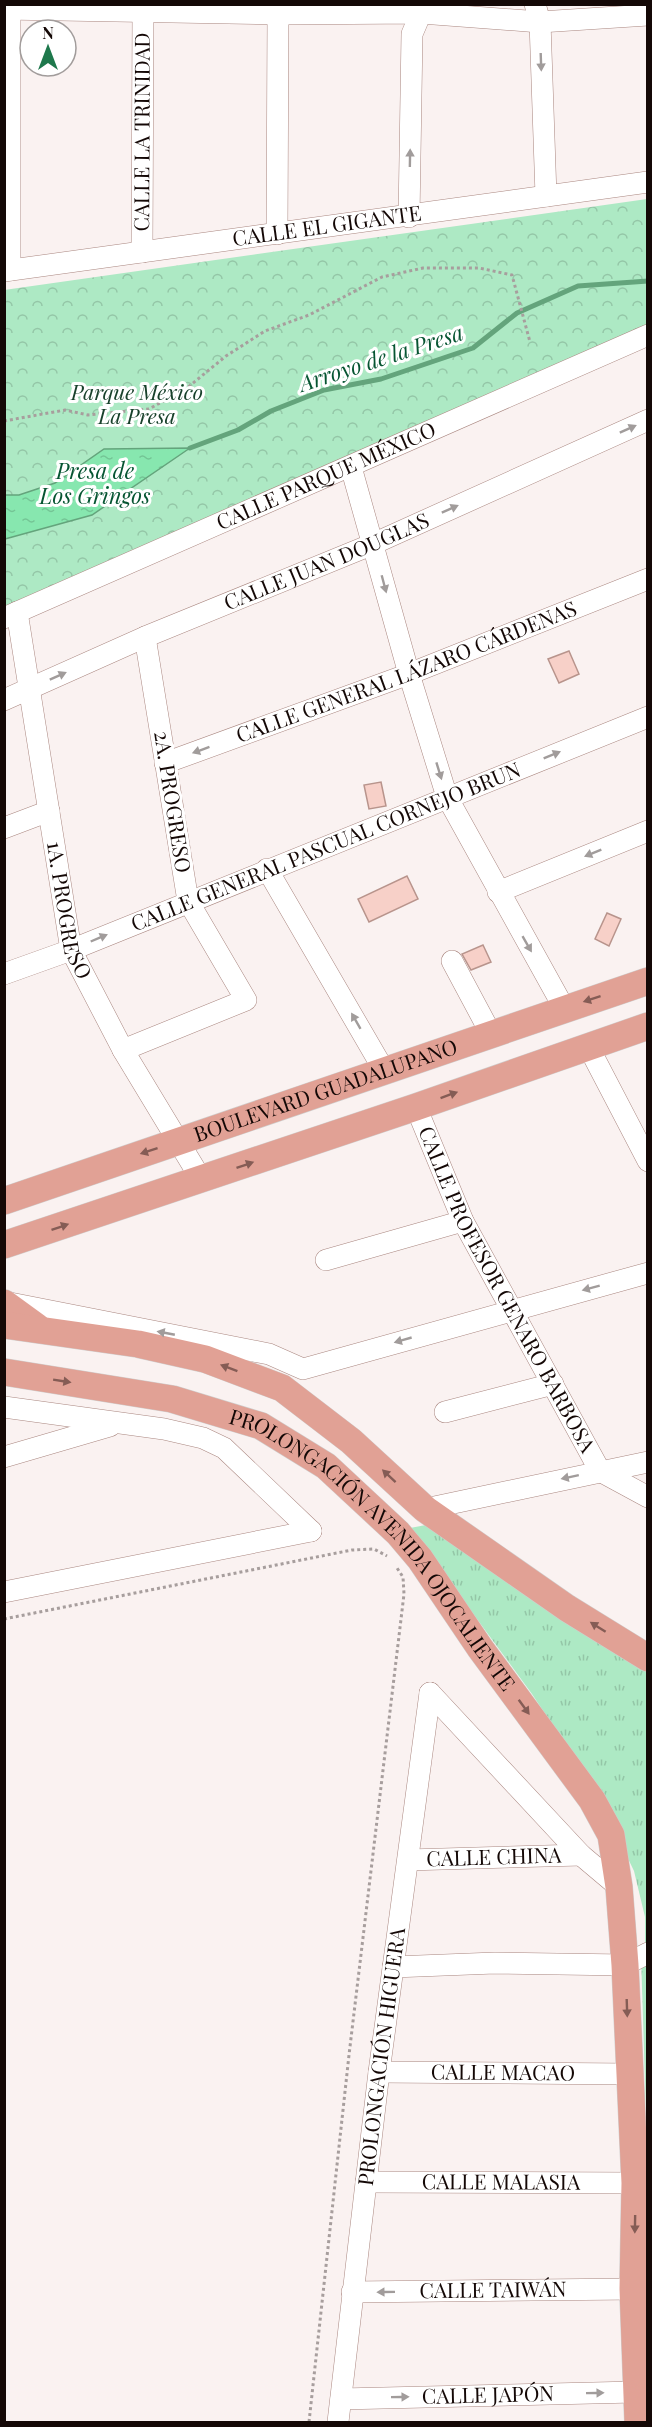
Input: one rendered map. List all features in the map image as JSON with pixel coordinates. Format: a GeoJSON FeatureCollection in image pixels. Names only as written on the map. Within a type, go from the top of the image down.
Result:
{"type":"FeatureCollection","features":[{"type":"Feature","properties":{"kind":"main road","name":"BOULEVARD GUADALUPANO"},"geometry":{"type":"LineString","coordinates":[[4,1201],[648,981]]}},
{"type":"Feature","properties":{"kind":"main road","name":"BOULEVARD GUADALUPANO"},"geometry":{"type":"LineString","coordinates":[[4,1245],[416,1107],[648,1026]]}},
{"type":"Feature","properties":{"kind":"main road"},"geometry":{"type":"LineString","coordinates":[[4,1217],[22,1211],[48,1185]]}},
{"type":"Feature","properties":{"kind":"main road"},"geometry":{"type":"LineString","coordinates":[[4,1302],[41,1330]]}},
{"type":"Feature","properties":{"kind":"main road"},"geometry":{"type":"LineString","coordinates":[[4,1325],[138,1344],[205,1359],[282,1388],[351,1441],[425,1509],[567,1608],[648,1658]]}},
{"type":"Feature","properties":{"kind":"main road","name":"PROLONGACIÓN AVENIDA OJOCALIENTE"},"geometry":{"type":"LineString","coordinates":[[4,1372],[172,1399],[261,1426],[326,1466],[398,1533],[420,1559],[480,1648],[592,1800],[611,1835],[636,1959],[629,2074],[635,2183],[633,2289],[635,2392],[638,2422]]}},
{"type":"Feature","properties":{"kind":"street"},"geometry":{"type":"LineString","coordinates":[[7,270],[7,9],[86,7],[142,11],[199,8],[278,14],[314,9],[420,9],[648,15]]}},
{"type":"Feature","properties":{"kind":"street"},"geometry":{"type":"LineString","coordinates":[[409,217],[412,34],[420,9]]}},
{"type":"Feature","properties":{"kind":"street","name":"CALLE LA TRINIDAD"},"geometry":{"type":"LineString","coordinates":[[142,11],[142,252]]}},
{"type":"Feature","properties":{"kind":"street"},"geometry":{"type":"LineString","coordinates":[[537,13],[546,196]]}},
{"type":"Feature","properties":{"kind":"street"},"geometry":{"type":"LineString","coordinates":[[277,234],[278,14]]}},
{"type":"Feature","properties":{"kind":"street","name":"CALLE EL GIGANTE"},"geometry":{"type":"LineString","coordinates":[[7,270],[409,217],[648,182]]}},
{"type":"Feature","properties":{"kind":"street","name":"CALLE PARQUE MÉXICO"},"geometry":{"type":"LineString","coordinates":[[11,615],[648,335]]}},
{"type":"Feature","properties":{"kind":"street","name":"CALLE JUAN DOUGLAS"},"geometry":{"type":"LineString","coordinates":[[4,700],[145,637],[374,544],[648,420]]}},
{"type":"Feature","properties":{"kind":"street"},"geometry":{"type":"LineString","coordinates":[[351,467],[409,674],[447,797],[564,1008]]}},
{"type":"Feature","properties":{"kind":"street","name":"CALLE GENERAL LÁZARO CÁRDENAS"},"geometry":{"type":"LineString","coordinates":[[165,763],[409,674],[648,579]]}},
{"type":"Feature","properties":{"kind":"street","name":"1A. PROGRESO"},"geometry":{"type":"LineString","coordinates":[[11,615],[30,688],[71,950],[123,1050],[201,1179]]}},
{"type":"Feature","properties":{"kind":"street","name":"2A. PROGRESO"},"geometry":{"type":"LineString","coordinates":[[123,1050],[246,1000],[188,901],[145,637]]}},
{"type":"Feature","properties":{"kind":"street","name":"CALLE GENERAL PASCUAL CORNEJO BRUN"},"geometry":{"type":"LineString","coordinates":[[4,974],[71,950],[648,717]]}},
{"type":"Feature","properties":{"kind":"street"},"geometry":{"type":"LineString","coordinates":[[4,828],[49,812]]}},
{"type":"Feature","properties":{"kind":"street"},"geometry":{"type":"LineString","coordinates":[[498,892],[648,831]]}},
{"type":"Feature","properties":{"kind":"street"},"geometry":{"type":"LineString","coordinates":[[267,869],[385,1072]]}},
{"type":"Feature","properties":{"kind":"street"},"geometry":{"type":"LineString","coordinates":[[452,962],[491,1034]]}},
{"type":"Feature","properties":{"kind":"street"},"geometry":{"type":"LineString","coordinates":[[588,1046],[647,1158]]}},
{"type":"Feature","properties":{"kind":"street","name":"CALLE PROFESOR GENARO BARBOSA"},"geometry":{"type":"LineString","coordinates":[[416,1107],[463,1221],[600,1471]]}},
{"type":"Feature","properties":{"kind":"street"},"geometry":{"type":"LineString","coordinates":[[326,1260],[463,1221]]}},
{"type":"Feature","properties":{"kind":"street"},"geometry":{"type":"LineString","coordinates":[[4,1302],[269,1354],[303,1369],[648,1273]]}},
{"type":"Feature","properties":{"kind":"street"},"geometry":{"type":"LineString","coordinates":[[445,1412],[553,1384]]}},
{"type":"Feature","properties":{"kind":"street"},"geometry":{"type":"LineString","coordinates":[[164,1429],[172,1399]]}},
{"type":"Feature","properties":{"kind":"street","name":"PROLONGACIÓN AVENIDA OJOCALIENTE"},"geometry":{"type":"LineString","coordinates":[[4,1407],[117,1425],[188,1433],[224,1448],[311,1531],[4,1592]]}},
{"type":"Feature","properties":{"kind":"street"},"geometry":{"type":"LineString","coordinates":[[4,1457],[117,1425]]}},
{"type":"Feature","properties":{"kind":"street"},"geometry":{"type":"LineString","coordinates":[[425,1509],[648,1462]]}},
{"type":"Feature","properties":{"kind":"street"},"geometry":{"type":"LineString","coordinates":[[600,1471],[648,1497]]}},
{"type":"Feature","properties":{"kind":"street","name":"PROLONGACIÓN HIGUERA"},"geometry":{"type":"LineString","coordinates":[[338,2422],[379,2072],[430,1693],[581,1855]]}},
{"type":"Feature","properties":{"kind":"street"},"geometry":{"type":"LineString","coordinates":[[581,1855],[620,1887]]}},
{"type":"Feature","properties":{"kind":"street","name":"CALLE CHINA"},"geometry":{"type":"LineString","coordinates":[[408,1860],[581,1855]]}},
{"type":"Feature","properties":{"kind":"street"},"geometry":{"type":"LineString","coordinates":[[393,1967],[636,1959]]}},
{"type":"Feature","properties":{"kind":"street","name":"CALLE MACAO"},"geometry":{"type":"LineString","coordinates":[[379,2072],[629,2074]]}},
{"type":"Feature","properties":{"kind":"street","name":"CALLE MALASIA"},"geometry":{"type":"LineString","coordinates":[[366,2182],[635,2183]]}},
{"type":"Feature","properties":{"kind":"street","name":"CALLE TAIWÁN"},"geometry":{"type":"LineString","coordinates":[[352,2292],[633,2289]]}},
{"type":"Feature","properties":{"kind":"street","name":"CALLE JAPÓN"},"geometry":{"type":"LineString","coordinates":[[341,2399],[635,2392]]}},
{"type":"Feature","properties":{"kind":"path"},"geometry":{"type":"LineString","coordinates":[[4,421],[65,410],[88,415],[149,409],[187,388],[225,356],[265,331],[309,315],[382,277],[423,268],[479,268],[512,274],[530,342]]}},
{"type":"Feature","properties":{"kind":"path"},"geometry":{"type":"LineString","coordinates":[[4,1619],[352,1550],[374,1549],[390,1557]]}},
{"type":"Feature","properties":{"kind":"path"},"geometry":{"type":"LineString","coordinates":[[309,2422],[349,2055],[404,1594],[403,1577],[396,1567]]}},
{"type":"Feature","properties":{"kind":"green space","name":"Parque México La Presa"},"geometry":{"type":"Polygon","coordinates":[[[647,199],[647,327],[5,607],[4,290],[647,199]]]}},
{"type":"Feature","properties":{"kind":"green space"},"geometry":{"type":"Polygon","coordinates":[[[426,1525],[647,1672],[647,1952],[645,1950],[645,1917],[634,1871],[595,1790],[532,1694],[410,1528],[426,1525]]]}},
{"type":"Feature","properties":{"kind":"green space"},"geometry":{"type":"Polygon","coordinates":[[[641,1956],[648,1956],[647,2143],[641,1956]]]}},
{"type":"Feature","properties":{"kind":"water","name":"Presa de Los Gringos"},"geometry":{"type":"Polygon","coordinates":[[[190,448],[92,515],[5,539],[5,495],[19,495],[55,483],[104,449],[190,448]]]}},
{"type":"Feature","properties":{"kind":"building"},"geometry":{"type":"Polygon","coordinates":[[[569,651],[579,674],[559,683],[548,659],[569,651]]]}},
{"type":"Feature","properties":{"kind":"building"},"geometry":{"type":"Polygon","coordinates":[[[381,782],[386,806],[369,809],[364,785],[381,782]]]}},
{"type":"Feature","properties":{"kind":"building"},"geometry":{"type":"Polygon","coordinates":[[[407,876],[418,899],[369,922],[358,899],[407,876]]]}},
{"type":"Feature","properties":{"kind":"building"},"geometry":{"type":"Polygon","coordinates":[[[607,913],[621,919],[609,946],[595,939],[607,913]]]}},
{"type":"Feature","properties":{"kind":"building"},"geometry":{"type":"Polygon","coordinates":[[[483,945],[491,962],[471,970],[462,954],[483,945]]]}},
{"type":"Feature","properties":{"kind":"waterway","name":"Arroyo de la Presa"},"geometry":{"type":"LineString","coordinates":[[190,448],[238,430],[271,411],[324,390],[381,379],[473,348],[517,313],[578,286],[648,281]]}}]}
